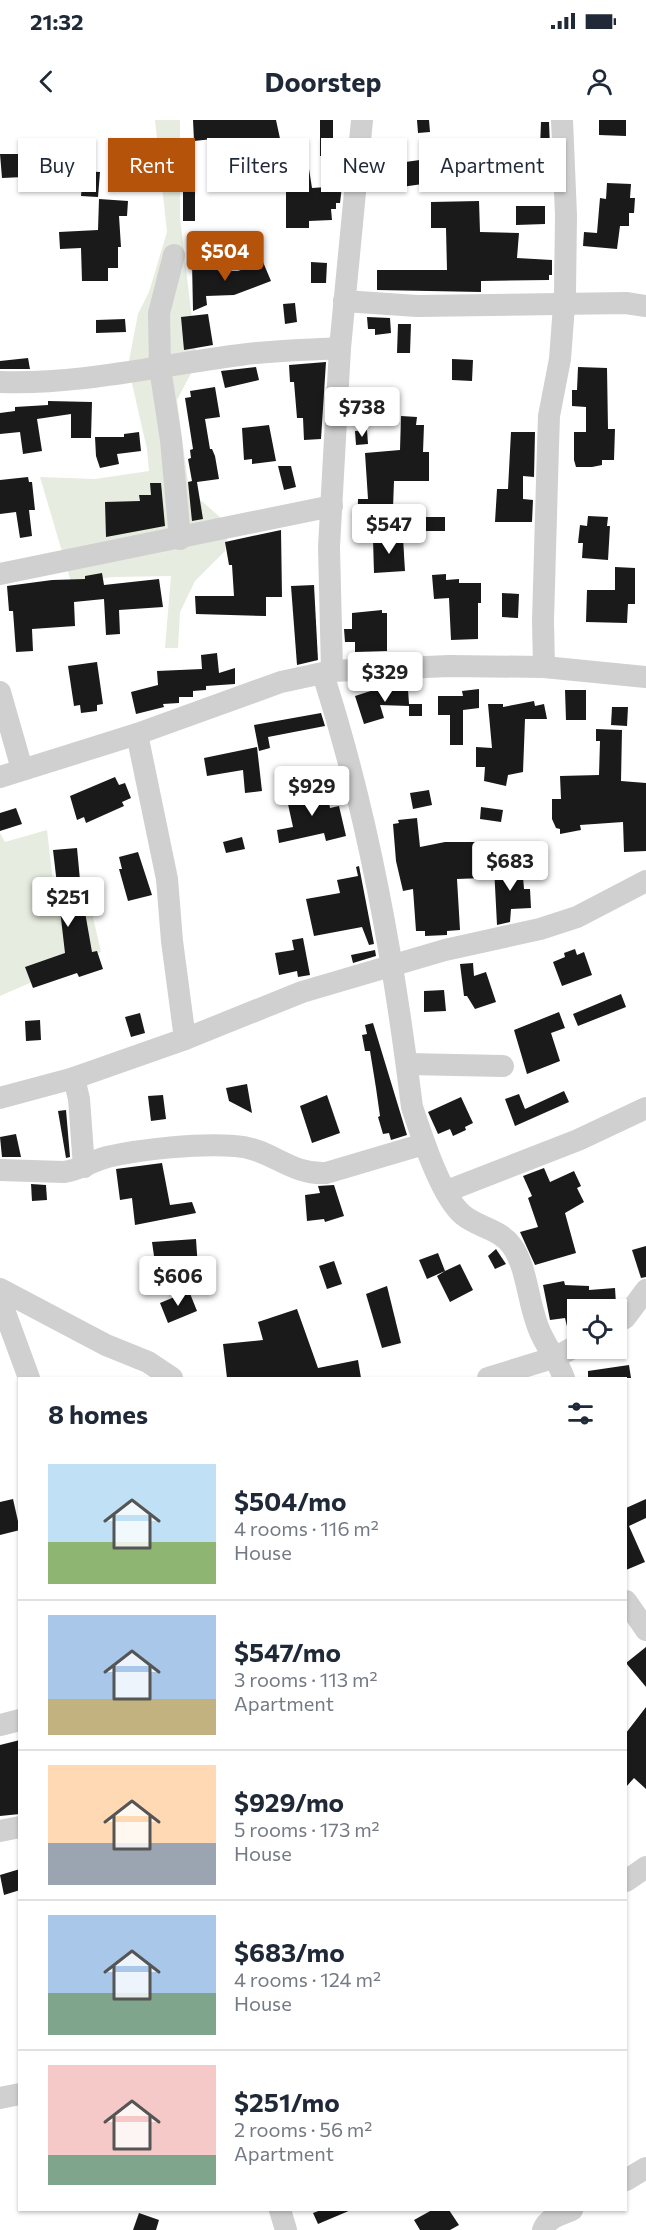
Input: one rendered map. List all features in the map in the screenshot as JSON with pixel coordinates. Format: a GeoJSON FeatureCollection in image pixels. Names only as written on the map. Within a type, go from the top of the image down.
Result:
{"type":"FeatureCollection","features":[{"type":"Feature","properties":{"kind":"street"},"geometry":{"type":"LineString","coordinates":[[362,120],[358,187],[340,348],[328,592],[327,672],[376,874],[412,1107],[424,1144],[461,1214],[484,1229],[499,1232],[515,1250],[541,1335],[556,1357],[564,1377]]}},
{"type":"Feature","properties":{"kind":"street"},"geometry":{"type":"LineString","coordinates":[[544,667],[543,621],[549,416],[560,359],[564,305],[566,215],[561,120]]}},
{"type":"Feature","properties":{"kind":"street"},"geometry":{"type":"LineString","coordinates":[[174,255],[159,313],[160,368],[171,440],[180,539]]}},
{"type":"Feature","properties":{"kind":"street"},"geometry":{"type":"LineString","coordinates":[[344,301],[417,306],[626,303],[646,306]]}},
{"type":"Feature","properties":{"kind":"street"},"geometry":{"type":"LineString","coordinates":[[0,382],[57,381],[268,352],[340,348]]}},
{"type":"Feature","properties":{"kind":"street"},"geometry":{"type":"LineString","coordinates":[[0,573],[180,539],[332,506]]}},
{"type":"Feature","properties":{"kind":"street"},"geometry":{"type":"LineString","coordinates":[[0,777],[137,734],[281,682],[327,672],[449,666],[544,667],[646,677]]}},
{"type":"Feature","properties":{"kind":"street"},"geometry":{"type":"LineString","coordinates":[[0,692],[22,769]]}},
{"type":"Feature","properties":{"kind":"street"},"geometry":{"type":"LineString","coordinates":[[137,734],[167,879],[172,941],[185,1039]]}},
{"type":"Feature","properties":{"kind":"street"},"geometry":{"type":"LineString","coordinates":[[0,1098],[74,1078],[185,1039],[302,992],[445,950],[577,917],[646,881]]}},
{"type":"Feature","properties":{"kind":"street"},"geometry":{"type":"LineString","coordinates":[[407,1064],[503,1066]]}},
{"type":"Feature","properties":{"kind":"street"},"geometry":{"type":"LineString","coordinates":[[74,1078],[79,1099],[84,1167]]}},
{"type":"Feature","properties":{"kind":"street"},"geometry":{"type":"LineString","coordinates":[[447,1191],[578,1140],[646,1108]]}},
{"type":"Feature","properties":{"kind":"street"},"geometry":{"type":"LineString","coordinates":[[0,1170],[52,1173],[84,1167],[103,1158],[131,1152],[233,1145],[250,1147],[300,1172],[311,1174],[326,1173],[424,1144]]}},
{"type":"Feature","properties":{"kind":"street"},"geometry":{"type":"LineString","coordinates":[[0,1289],[105,1345],[148,1362],[170,1377]]}},
{"type":"Feature","properties":{"kind":"street"},"geometry":{"type":"LineString","coordinates":[[627,1315],[646,1290]]}},
{"type":"Feature","properties":{"kind":"street"},"geometry":{"type":"LineString","coordinates":[[0,1299],[8,1338],[28,1377]]}},
{"type":"Feature","properties":{"kind":"street"},"geometry":{"type":"LineString","coordinates":[[491,1377],[556,1357],[567,1351]]}},
{"type":"Feature","properties":{"kind":"street"},"geometry":{"type":"LineString","coordinates":[[627,1602],[646,1630]]}},
{"type":"Feature","properties":{"kind":"street"},"geometry":{"type":"LineString","coordinates":[[0,1725],[18,1720]]}},
{"type":"Feature","properties":{"kind":"street"},"geometry":{"type":"LineString","coordinates":[[0,1831],[18,1827]]}},
{"type":"Feature","properties":{"kind":"street"},"geometry":{"type":"LineString","coordinates":[[627,1880],[646,1867]]}},
{"type":"Feature","properties":{"kind":"street"},"geometry":{"type":"LineString","coordinates":[[0,2098],[18,2094]]}},
{"type":"Feature","properties":{"kind":"street"},"geometry":{"type":"LineString","coordinates":[[627,2179],[646,2168]]}},
{"type":"Feature","properties":{"kind":"street"},"geometry":{"type":"LineString","coordinates":[[280,2211],[286,2230]]}},
{"type":"Feature","properties":{"kind":"street"},"geometry":{"type":"LineString","coordinates":[[543,2230],[544,2225],[554,2217],[569,2211]]}},
{"type":"Feature","properties":{"kind":"shaded area"},"geometry":{"type":"Polygon","coordinates":[[[155,120],[180,120],[180,138],[157,138],[155,120]]]}},
{"type":"Feature","properties":{"kind":"shaded area"},"geometry":{"type":"Polygon","coordinates":[[[163,192],[180,192],[180,218],[197,362],[177,400],[189,490],[229,525],[225,551],[195,581],[180,612],[178,648],[165,648],[171,576],[114,577],[71,582],[40,477],[95,479],[149,471],[147,449],[128,366],[138,314],[149,292],[167,232],[163,192]]]}},
{"type":"Feature","properties":{"kind":"shaded area"},"geometry":{"type":"Polygon","coordinates":[[[47,830],[56,908],[91,908],[101,952],[0,996],[0,833],[5,842],[47,830]]]}},
{"type":"Feature","properties":{"kind":"building"},"geometry":{"type":"Polygon","coordinates":[[[193,120],[276,120],[280,138],[207,138],[195,141],[193,120]]]}},
{"type":"Feature","properties":{"kind":"building"},"geometry":{"type":"Polygon","coordinates":[[[320,120],[333,120],[333,138],[321,138],[320,156],[320,120]]]}},
{"type":"Feature","properties":{"kind":"building"},"geometry":{"type":"Polygon","coordinates":[[[417,120],[429,120],[430,132],[418,133],[417,120]]]}},
{"type":"Feature","properties":{"kind":"building"},"geometry":{"type":"Polygon","coordinates":[[[599,120],[626,120],[626,136],[599,135],[599,120]]]}},
{"type":"Feature","properties":{"kind":"building"},"geometry":{"type":"Polygon","coordinates":[[[541,122],[549,122],[550,138],[540,138],[541,122]]]}},
{"type":"Feature","properties":{"kind":"building"},"geometry":{"type":"Polygon","coordinates":[[[0,154],[18,154],[18,177],[2,178],[0,154]]]}},
{"type":"Feature","properties":{"kind":"building"},"geometry":{"type":"Polygon","coordinates":[[[419,160],[419,185],[407,186],[407,162],[419,160]]]}},
{"type":"Feature","properties":{"kind":"building"},"geometry":{"type":"Polygon","coordinates":[[[309,169],[312,188],[321,187],[321,192],[341,192],[340,203],[336,203],[336,209],[331,209],[332,220],[309,221],[309,228],[286,228],[286,192],[309,192],[309,169]]]}},
{"type":"Feature","properties":{"kind":"building"},"geometry":{"type":"Polygon","coordinates":[[[96,172],[100,172],[98,197],[81,196],[81,192],[96,192],[96,172]]]}},
{"type":"Feature","properties":{"kind":"building"},"geometry":{"type":"Polygon","coordinates":[[[607,183],[631,184],[630,198],[635,198],[634,213],[629,213],[629,226],[620,226],[617,249],[583,246],[584,232],[597,233],[600,198],[606,199],[607,183]]]}},
{"type":"Feature","properties":{"kind":"building"},"geometry":{"type":"Polygon","coordinates":[[[183,192],[195,192],[195,221],[183,221],[183,192]]]}},
{"type":"Feature","properties":{"kind":"building"},"geometry":{"type":"Polygon","coordinates":[[[99,199],[128,201],[127,216],[119,216],[121,247],[118,247],[118,268],[108,268],[108,281],[82,281],[81,248],[60,249],[59,232],[98,230],[99,199]]]}},
{"type":"Feature","properties":{"kind":"building"},"geometry":{"type":"Polygon","coordinates":[[[479,201],[480,232],[519,233],[517,258],[552,260],[552,275],[549,275],[549,280],[481,281],[481,292],[377,290],[377,270],[447,270],[446,228],[431,228],[431,202],[479,201]]]}},
{"type":"Feature","properties":{"kind":"building"},"geometry":{"type":"Polygon","coordinates":[[[516,206],[545,206],[545,224],[516,225],[516,206]]]}},
{"type":"Feature","properties":{"kind":"building"},"geometry":{"type":"Polygon","coordinates":[[[200,261],[201,270],[218,269],[218,271],[238,271],[263,262],[271,281],[234,295],[206,296],[207,305],[193,311],[192,262],[200,261]]]}},
{"type":"Feature","properties":{"kind":"building"},"geometry":{"type":"Polygon","coordinates":[[[311,262],[327,263],[326,283],[311,283],[311,262]]]}},
{"type":"Feature","properties":{"kind":"building"},"geometry":{"type":"Polygon","coordinates":[[[295,303],[297,322],[285,324],[283,304],[295,303]]]}},
{"type":"Feature","properties":{"kind":"building"},"geometry":{"type":"Polygon","coordinates":[[[208,314],[213,345],[184,350],[181,317],[208,314]]]}},
{"type":"Feature","properties":{"kind":"building"},"geometry":{"type":"Polygon","coordinates":[[[367,317],[390,318],[391,333],[375,335],[375,329],[368,329],[367,317]]]}},
{"type":"Feature","properties":{"kind":"building"},"geometry":{"type":"Polygon","coordinates":[[[125,319],[126,332],[96,333],[96,320],[125,319]]]}},
{"type":"Feature","properties":{"kind":"building"},"geometry":{"type":"Polygon","coordinates":[[[398,324],[411,324],[410,353],[397,353],[398,324]]]}},
{"type":"Feature","properties":{"kind":"building"},"geometry":{"type":"Polygon","coordinates":[[[28,358],[30,369],[0,369],[0,361],[28,358]]]}},
{"type":"Feature","properties":{"kind":"building"},"geometry":{"type":"Polygon","coordinates":[[[452,359],[473,360],[472,381],[452,380],[452,359]]]}},
{"type":"Feature","properties":{"kind":"building"},"geometry":{"type":"Polygon","coordinates":[[[326,362],[321,439],[304,440],[303,418],[297,418],[294,382],[290,382],[289,365],[326,362]]]}},
{"type":"Feature","properties":{"kind":"building"},"geometry":{"type":"Polygon","coordinates":[[[256,367],[259,380],[225,388],[221,371],[256,367]]]}},
{"type":"Feature","properties":{"kind":"building"},"geometry":{"type":"Polygon","coordinates":[[[578,367],[607,368],[608,429],[615,429],[614,460],[602,460],[602,465],[592,467],[576,467],[574,460],[574,432],[586,432],[586,407],[572,406],[572,390],[577,390],[578,367]]]}},
{"type":"Feature","properties":{"kind":"building"},"geometry":{"type":"Polygon","coordinates":[[[215,387],[220,417],[205,419],[210,449],[215,456],[219,479],[197,482],[203,519],[192,521],[188,482],[192,481],[188,459],[191,458],[190,450],[193,449],[185,398],[191,397],[190,391],[215,387]]]}},
{"type":"Feature","properties":{"kind":"building"},"geometry":{"type":"Polygon","coordinates":[[[48,401],[92,402],[91,438],[71,438],[71,414],[37,419],[42,451],[23,454],[20,432],[0,434],[0,413],[15,411],[15,407],[48,405],[48,401]]]}},
{"type":"Feature","properties":{"kind":"building"},"geometry":{"type":"Polygon","coordinates":[[[401,416],[417,417],[416,425],[424,425],[423,452],[429,452],[429,481],[394,481],[393,508],[380,508],[382,538],[357,537],[358,499],[368,499],[365,453],[400,450],[401,416]]]}},
{"type":"Feature","properties":{"kind":"building"},"geometry":{"type":"Polygon","coordinates":[[[269,425],[276,461],[252,464],[252,459],[244,460],[242,428],[269,425]]]}},
{"type":"Feature","properties":{"kind":"building"},"geometry":{"type":"Polygon","coordinates":[[[367,430],[368,444],[356,445],[355,431],[367,430]]]}},
{"type":"Feature","properties":{"kind":"building"},"geometry":{"type":"Polygon","coordinates":[[[139,432],[141,451],[117,454],[119,464],[100,468],[96,456],[95,437],[124,437],[124,434],[139,432]]]}},
{"type":"Feature","properties":{"kind":"building"},"geometry":{"type":"Polygon","coordinates":[[[511,432],[535,432],[534,477],[523,476],[523,499],[533,500],[532,522],[495,522],[497,489],[508,489],[511,432]]]}},
{"type":"Feature","properties":{"kind":"building"},"geometry":{"type":"Polygon","coordinates":[[[278,466],[291,466],[296,487],[284,490],[278,466]]]}},
{"type":"Feature","properties":{"kind":"building"},"geometry":{"type":"Polygon","coordinates":[[[28,477],[29,482],[32,482],[35,510],[29,510],[32,536],[20,538],[16,512],[0,514],[0,480],[28,477]]]}},
{"type":"Feature","properties":{"kind":"building"},"geometry":{"type":"Polygon","coordinates":[[[150,483],[161,483],[165,526],[106,537],[105,502],[140,501],[139,495],[151,495],[150,483]]]}},
{"type":"Feature","properties":{"kind":"building"},"geometry":{"type":"Polygon","coordinates":[[[588,516],[608,517],[607,526],[610,526],[608,560],[582,558],[583,543],[578,543],[580,525],[587,526],[588,516]]]}},
{"type":"Feature","properties":{"kind":"building"},"geometry":{"type":"Polygon","coordinates":[[[416,517],[445,517],[445,531],[416,531],[416,517]]]}},
{"type":"Feature","properties":{"kind":"building"},"geometry":{"type":"Polygon","coordinates":[[[281,530],[282,597],[266,597],[266,616],[196,614],[195,596],[234,596],[232,565],[229,565],[225,542],[281,530]]]}},
{"type":"Feature","properties":{"kind":"building"},"geometry":{"type":"Polygon","coordinates":[[[403,538],[405,571],[374,573],[373,539],[403,538]]]}},
{"type":"Feature","properties":{"kind":"building"},"geometry":{"type":"Polygon","coordinates":[[[615,567],[635,568],[635,604],[628,604],[627,623],[586,622],[587,590],[615,590],[615,567]]]}},
{"type":"Feature","properties":{"kind":"building"},"geometry":{"type":"Polygon","coordinates":[[[102,573],[104,585],[159,579],[163,607],[119,610],[120,634],[106,635],[104,599],[74,602],[75,626],[32,629],[33,651],[16,652],[13,611],[9,611],[7,586],[52,580],[85,579],[85,576],[102,573]]]}},
{"type":"Feature","properties":{"kind":"building"},"geometry":{"type":"Polygon","coordinates":[[[446,574],[446,580],[459,579],[459,583],[481,583],[481,603],[478,603],[478,639],[451,640],[449,598],[434,599],[432,575],[446,574]]]}},
{"type":"Feature","properties":{"kind":"building"},"geometry":{"type":"Polygon","coordinates":[[[314,585],[318,660],[297,665],[291,586],[314,585]]]}},
{"type":"Feature","properties":{"kind":"building"},"geometry":{"type":"Polygon","coordinates":[[[502,593],[519,594],[518,618],[502,617],[502,593]]]}},
{"type":"Feature","properties":{"kind":"building"},"geometry":{"type":"Polygon","coordinates":[[[382,610],[382,613],[387,613],[387,651],[355,652],[355,642],[345,642],[344,629],[352,629],[352,613],[382,610]]]}},
{"type":"Feature","properties":{"kind":"building"},"geometry":{"type":"Polygon","coordinates":[[[217,653],[219,673],[235,668],[235,684],[206,686],[206,690],[193,691],[193,697],[179,697],[179,703],[163,704],[164,707],[136,714],[131,692],[158,685],[157,671],[202,669],[201,655],[217,653]]]}},
{"type":"Feature","properties":{"kind":"building"},"geometry":{"type":"Polygon","coordinates":[[[97,662],[103,704],[97,705],[97,711],[81,713],[80,705],[74,706],[68,666],[97,662]]]}},
{"type":"Feature","properties":{"kind":"building"},"geometry":{"type":"Polygon","coordinates":[[[380,688],[408,689],[409,704],[422,704],[422,716],[409,716],[409,706],[380,705],[384,718],[364,724],[355,696],[380,688]]]}},
{"type":"Feature","properties":{"kind":"building"},"geometry":{"type":"Polygon","coordinates":[[[479,689],[479,708],[463,710],[463,745],[450,745],[450,715],[438,715],[438,696],[463,696],[462,691],[479,689]]]}},
{"type":"Feature","properties":{"kind":"building"},"geometry":{"type":"Polygon","coordinates":[[[565,690],[586,690],[586,720],[566,720],[565,690]]]}},
{"type":"Feature","properties":{"kind":"building"},"geometry":{"type":"Polygon","coordinates":[[[534,701],[535,706],[544,704],[547,719],[525,719],[523,772],[508,775],[506,786],[484,781],[485,767],[476,767],[476,747],[492,748],[488,704],[503,704],[503,707],[534,701]]]}},
{"type":"Feature","properties":{"kind":"building"},"geometry":{"type":"Polygon","coordinates":[[[612,707],[628,707],[627,726],[611,725],[612,707]]]}},
{"type":"Feature","properties":{"kind":"building"},"geometry":{"type":"Polygon","coordinates":[[[321,713],[325,726],[268,737],[270,748],[259,751],[254,725],[321,713]]]}},
{"type":"Feature","properties":{"kind":"building"},"geometry":{"type":"Polygon","coordinates":[[[596,729],[622,730],[621,781],[646,783],[646,851],[624,852],[623,822],[580,825],[581,830],[560,834],[560,829],[556,828],[552,819],[552,799],[561,799],[560,776],[599,775],[600,741],[596,741],[596,729]]]}},
{"type":"Feature","properties":{"kind":"building"},"geometry":{"type":"Polygon","coordinates":[[[257,747],[262,791],[245,793],[243,770],[207,776],[204,758],[257,747]]]}},
{"type":"Feature","properties":{"kind":"building"},"geometry":{"type":"Polygon","coordinates":[[[115,777],[119,785],[125,783],[131,798],[122,802],[124,806],[86,823],[84,817],[77,820],[70,796],[115,777]]]}},
{"type":"Feature","properties":{"kind":"building"},"geometry":{"type":"Polygon","coordinates":[[[326,786],[330,808],[339,806],[346,836],[326,841],[324,833],[279,843],[277,830],[293,827],[286,795],[326,786]]]}},
{"type":"Feature","properties":{"kind":"building"},"geometry":{"type":"Polygon","coordinates":[[[429,790],[432,805],[413,809],[410,793],[429,790]]]}},
{"type":"Feature","properties":{"kind":"building"},"geometry":{"type":"Polygon","coordinates":[[[481,807],[503,810],[501,822],[480,819],[481,807]]]}},
{"type":"Feature","properties":{"kind":"building"},"geometry":{"type":"Polygon","coordinates":[[[16,808],[22,824],[0,831],[0,813],[16,808]]]}},
{"type":"Feature","properties":{"kind":"building"},"geometry":{"type":"Polygon","coordinates":[[[417,818],[420,847],[445,842],[481,842],[484,878],[457,879],[460,930],[447,931],[447,935],[425,936],[425,931],[416,931],[413,889],[403,891],[396,861],[393,824],[399,823],[398,820],[417,818]]]}},
{"type":"Feature","properties":{"kind":"building"},"geometry":{"type":"Polygon","coordinates":[[[242,837],[245,849],[226,853],[223,842],[242,837]]]}},
{"type":"Feature","properties":{"kind":"building"},"geometry":{"type":"Polygon","coordinates":[[[77,848],[83,912],[85,912],[92,952],[97,951],[103,969],[79,977],[77,973],[33,988],[25,967],[65,953],[53,850],[77,848]]]}},
{"type":"Feature","properties":{"kind":"building"},"geometry":{"type":"Polygon","coordinates":[[[138,852],[152,895],[128,901],[119,869],[122,869],[119,857],[138,852]]]}},
{"type":"Feature","properties":{"kind":"building"},"geometry":{"type":"Polygon","coordinates":[[[522,864],[524,889],[530,889],[531,908],[511,909],[510,922],[497,925],[494,867],[522,864]]]}},
{"type":"Feature","properties":{"kind":"building"},"geometry":{"type":"Polygon","coordinates":[[[359,866],[374,944],[369,945],[362,927],[314,936],[306,899],[340,893],[337,880],[358,876],[356,867],[359,866]]]}},
{"type":"Feature","properties":{"kind":"building"},"geometry":{"type":"Polygon","coordinates":[[[303,938],[310,975],[298,977],[297,971],[279,975],[275,953],[294,950],[292,940],[303,938]]]}},
{"type":"Feature","properties":{"kind":"building"},"geometry":{"type":"Polygon","coordinates":[[[575,949],[577,955],[584,952],[592,975],[562,986],[553,962],[565,957],[564,953],[575,949]]]}},
{"type":"Feature","properties":{"kind":"building"},"geometry":{"type":"Polygon","coordinates":[[[375,950],[376,956],[353,963],[351,955],[375,950]]]}},
{"type":"Feature","properties":{"kind":"building"},"geometry":{"type":"Polygon","coordinates":[[[473,963],[474,976],[486,972],[496,1002],[475,1009],[467,996],[464,996],[460,964],[473,963]]]}},
{"type":"Feature","properties":{"kind":"building"},"geometry":{"type":"Polygon","coordinates":[[[444,990],[446,1011],[424,1012],[424,991],[444,990]]]}},
{"type":"Feature","properties":{"kind":"building"},"geometry":{"type":"Polygon","coordinates":[[[621,994],[626,1007],[578,1026],[573,1014],[621,994]]]}},
{"type":"Feature","properties":{"kind":"building"},"geometry":{"type":"Polygon","coordinates":[[[559,1012],[565,1028],[551,1033],[560,1061],[527,1074],[514,1030],[559,1012]]]}},
{"type":"Feature","properties":{"kind":"building"},"geometry":{"type":"Polygon","coordinates":[[[140,1013],[145,1033],[131,1037],[125,1017],[140,1013]]]}},
{"type":"Feature","properties":{"kind":"building"},"geometry":{"type":"Polygon","coordinates":[[[40,1020],[41,1040],[26,1041],[25,1021],[40,1020]]]}},
{"type":"Feature","properties":{"kind":"building"},"geometry":{"type":"Polygon","coordinates":[[[373,1023],[407,1135],[391,1140],[389,1133],[383,1134],[378,1117],[380,1116],[370,1051],[365,1051],[362,1035],[367,1034],[365,1025],[373,1023]]]}},
{"type":"Feature","properties":{"kind":"building"},"geometry":{"type":"Polygon","coordinates":[[[247,1084],[252,1113],[229,1101],[226,1088],[247,1084]]]}},
{"type":"Feature","properties":{"kind":"building"},"geometry":{"type":"Polygon","coordinates":[[[564,1091],[569,1102],[515,1126],[505,1099],[519,1094],[525,1109],[564,1091]]]}},
{"type":"Feature","properties":{"kind":"building"},"geometry":{"type":"Polygon","coordinates":[[[163,1095],[166,1119],[151,1121],[148,1096],[163,1095]]]}},
{"type":"Feature","properties":{"kind":"building"},"geometry":{"type":"Polygon","coordinates":[[[327,1095],[340,1133],[312,1143],[300,1106],[327,1095]]]}},
{"type":"Feature","properties":{"kind":"building"},"geometry":{"type":"Polygon","coordinates":[[[461,1097],[473,1123],[465,1127],[466,1130],[453,1136],[450,1129],[438,1134],[428,1112],[461,1097]]]}},
{"type":"Feature","properties":{"kind":"building"},"geometry":{"type":"Polygon","coordinates":[[[66,1110],[70,1157],[66,1158],[58,1111],[66,1110]]]}},
{"type":"Feature","properties":{"kind":"building"},"geometry":{"type":"Polygon","coordinates":[[[16,1134],[21,1157],[2,1157],[0,1137],[16,1134]]]}},
{"type":"Feature","properties":{"kind":"building"},"geometry":{"type":"Polygon","coordinates":[[[162,1163],[170,1205],[192,1202],[196,1213],[135,1225],[132,1198],[120,1200],[116,1169],[162,1163]]]}},
{"type":"Feature","properties":{"kind":"building"},"geometry":{"type":"Polygon","coordinates":[[[544,1168],[550,1182],[574,1171],[581,1186],[577,1188],[584,1202],[565,1213],[576,1253],[535,1265],[520,1232],[538,1227],[528,1198],[532,1196],[523,1176],[544,1168]]]}},
{"type":"Feature","properties":{"kind":"building"},"geometry":{"type":"Polygon","coordinates":[[[31,1184],[46,1185],[47,1200],[32,1201],[31,1184]]]}},
{"type":"Feature","properties":{"kind":"building"},"geometry":{"type":"Polygon","coordinates":[[[334,1185],[344,1216],[325,1222],[324,1219],[307,1221],[305,1195],[320,1193],[318,1186],[334,1185]]]}},
{"type":"Feature","properties":{"kind":"building"},"geometry":{"type":"Polygon","coordinates":[[[196,1239],[198,1269],[178,1270],[178,1261],[155,1263],[152,1242],[196,1239]]]}},
{"type":"Feature","properties":{"kind":"building"},"geometry":{"type":"Polygon","coordinates":[[[646,1246],[646,1277],[641,1278],[632,1250],[646,1246]]]}},
{"type":"Feature","properties":{"kind":"building"},"geometry":{"type":"Polygon","coordinates":[[[496,1249],[506,1264],[495,1269],[488,1256],[496,1249]]]}},
{"type":"Feature","properties":{"kind":"building"},"geometry":{"type":"Polygon","coordinates":[[[438,1253],[445,1271],[427,1279],[419,1260],[438,1253]]]}},
{"type":"Feature","properties":{"kind":"building"},"geometry":{"type":"Polygon","coordinates":[[[334,1261],[342,1284],[327,1289],[319,1266],[334,1261]]]}},
{"type":"Feature","properties":{"kind":"building"},"geometry":{"type":"Polygon","coordinates":[[[460,1264],[473,1290],[450,1302],[437,1276],[460,1264]]]}},
{"type":"Feature","properties":{"kind":"building"},"geometry":{"type":"Polygon","coordinates":[[[564,1281],[565,1285],[589,1286],[589,1290],[615,1288],[616,1299],[567,1299],[567,1326],[565,1318],[550,1320],[543,1285],[564,1281]]]}},
{"type":"Feature","properties":{"kind":"building"},"geometry":{"type":"Polygon","coordinates":[[[387,1286],[401,1343],[382,1348],[366,1294],[387,1286]]]}},
{"type":"Feature","properties":{"kind":"building"},"geometry":{"type":"Polygon","coordinates":[[[189,1291],[197,1311],[168,1323],[160,1303],[189,1291]]]}},
{"type":"Feature","properties":{"kind":"building"},"geometry":{"type":"Polygon","coordinates":[[[297,1309],[318,1368],[358,1360],[361,1377],[227,1377],[223,1344],[263,1340],[258,1322],[297,1309]]]}},
{"type":"Feature","properties":{"kind":"building"},"geometry":{"type":"Polygon","coordinates":[[[629,1365],[631,1378],[588,1377],[588,1371],[629,1365]]]}},
{"type":"Feature","properties":{"kind":"building"},"geometry":{"type":"Polygon","coordinates":[[[13,1499],[18,1530],[0,1535],[0,1502],[13,1499]]]}},
{"type":"Feature","properties":{"kind":"building"},"geometry":{"type":"Polygon","coordinates":[[[646,1499],[646,1518],[629,1526],[645,1562],[627,1570],[627,1508],[646,1499]]]}},
{"type":"Feature","properties":{"kind":"building"},"geometry":{"type":"Polygon","coordinates":[[[646,1647],[646,1687],[627,1664],[646,1647]]]}},
{"type":"Feature","properties":{"kind":"building"},"geometry":{"type":"Polygon","coordinates":[[[646,1707],[646,1789],[634,1778],[627,1786],[627,1732],[646,1707]]]}},
{"type":"Feature","properties":{"kind":"building"},"geometry":{"type":"Polygon","coordinates":[[[18,1740],[18,1814],[0,1816],[0,1745],[18,1740]]]}},
{"type":"Feature","properties":{"kind":"building"},"geometry":{"type":"Polygon","coordinates":[[[18,1870],[18,1891],[4,1895],[0,1875],[18,1870]]]}},
{"type":"Feature","properties":{"kind":"building"},"geometry":{"type":"Polygon","coordinates":[[[318,2211],[349,2211],[318,2224],[313,2213],[318,2211]]]}},
{"type":"Feature","properties":{"kind":"building"},"geometry":{"type":"Polygon","coordinates":[[[430,2211],[450,2211],[459,2225],[450,2230],[420,2230],[414,2220],[430,2211]]]}},
{"type":"Feature","properties":{"kind":"building"},"geometry":{"type":"Polygon","coordinates":[[[139,2213],[159,2220],[156,2230],[133,2230],[139,2213]]]}}]}
